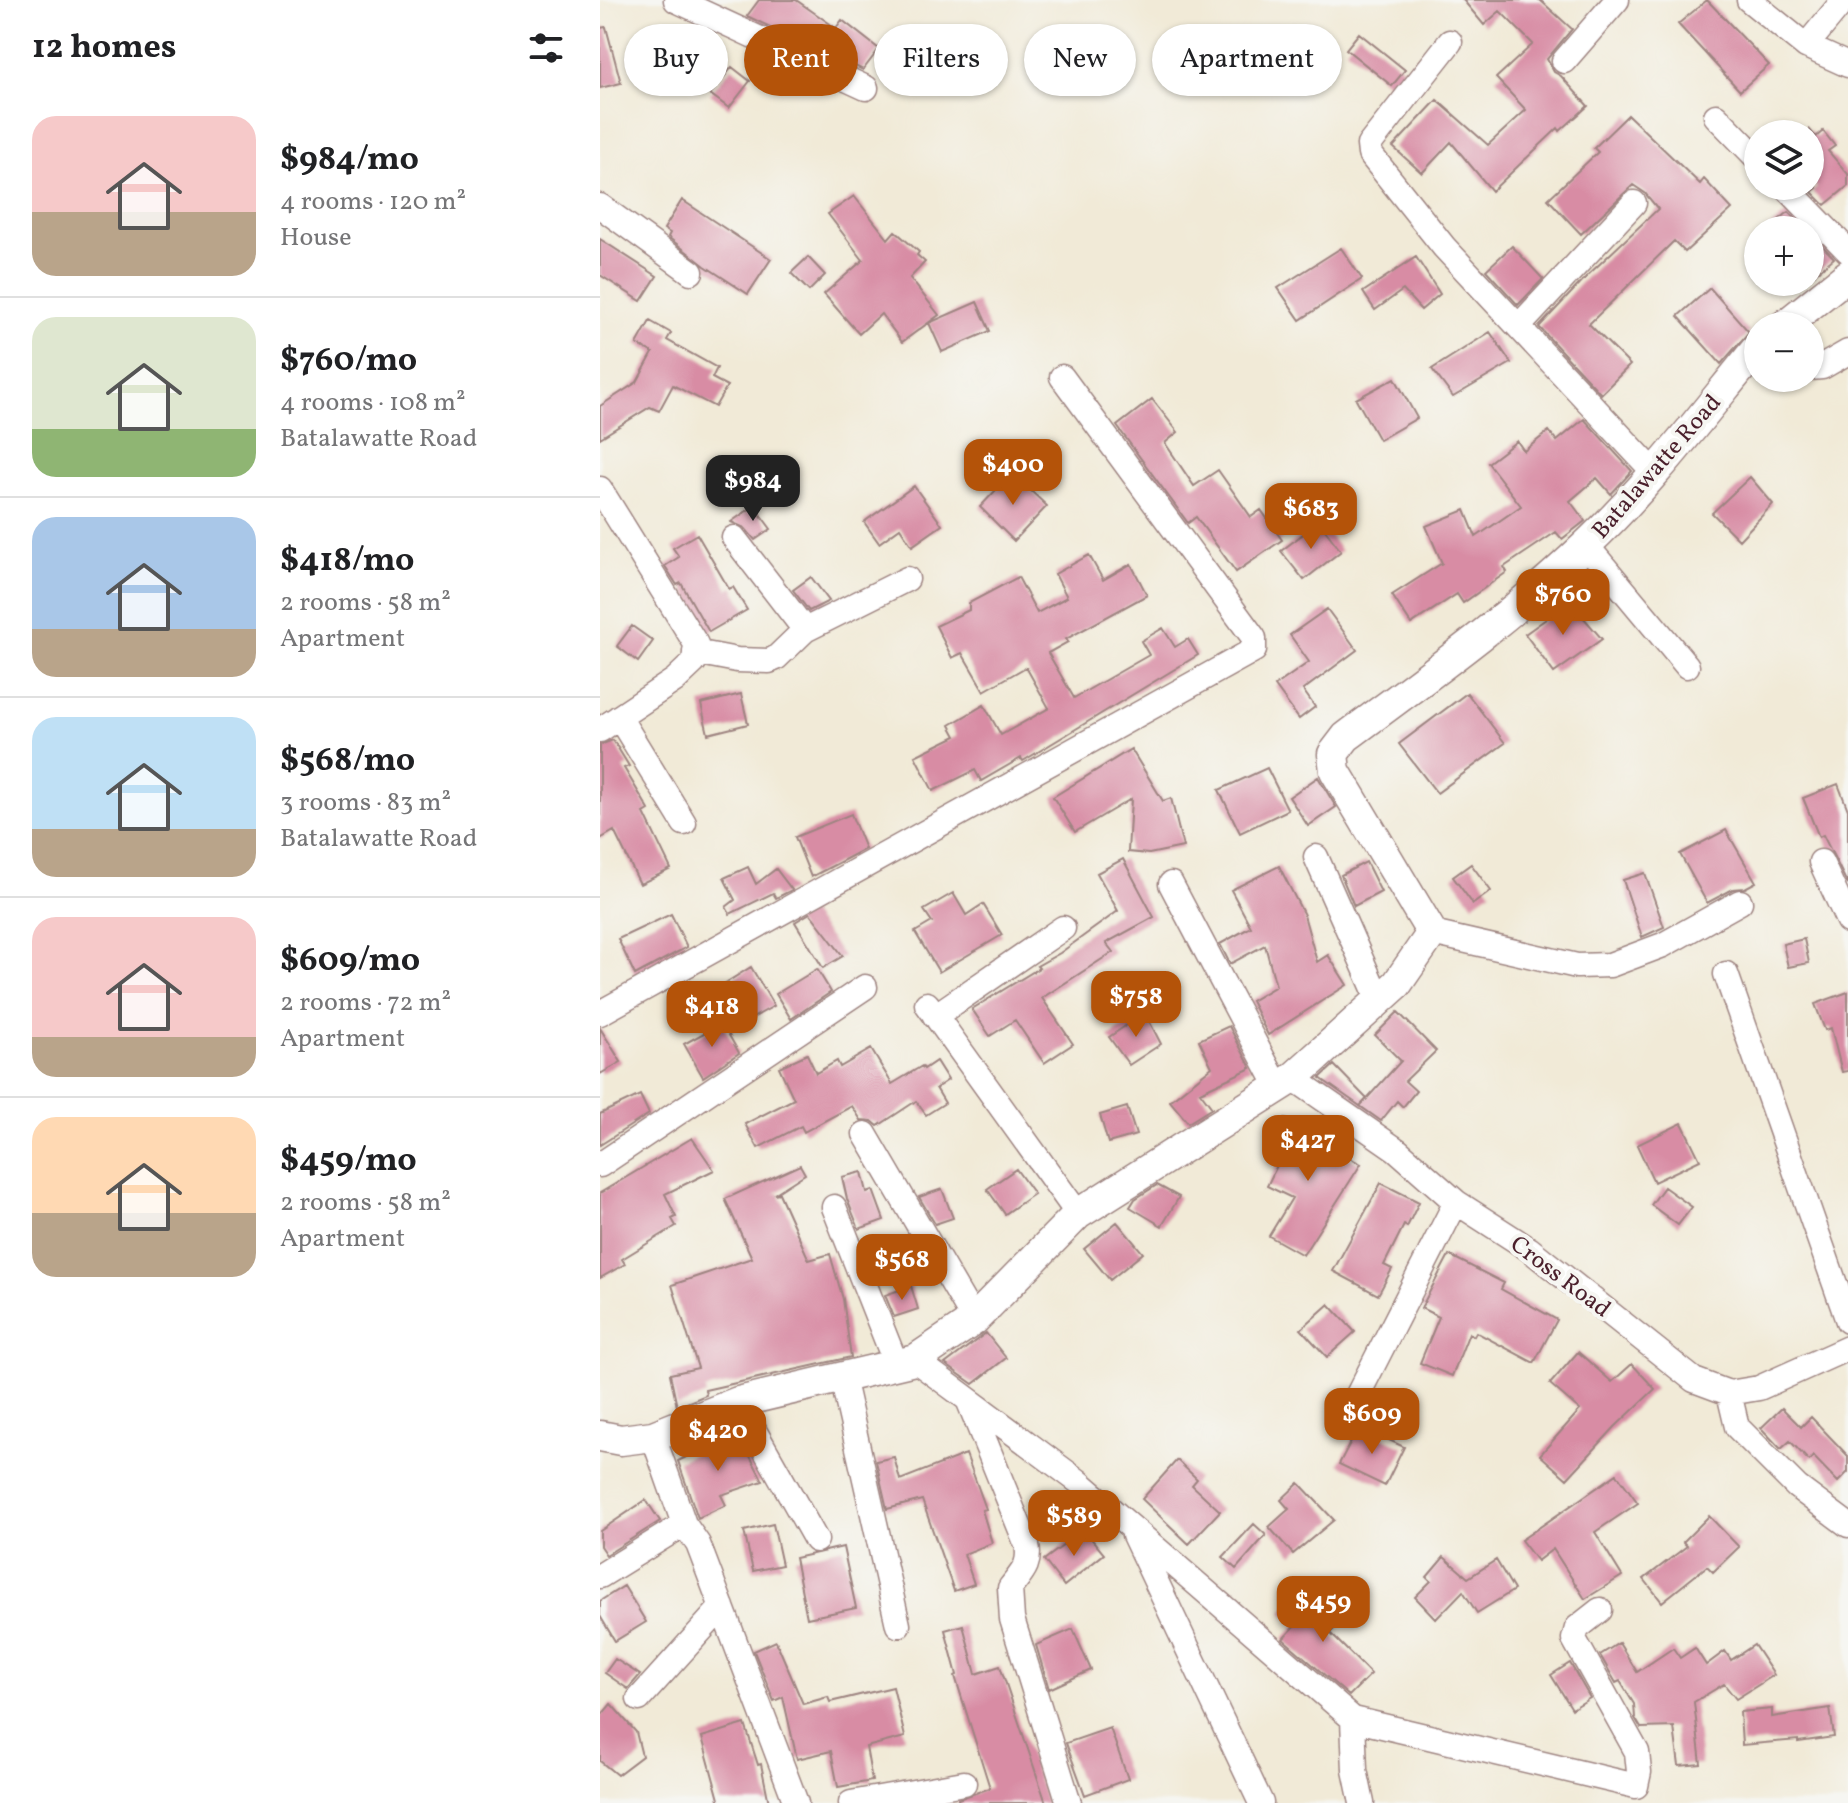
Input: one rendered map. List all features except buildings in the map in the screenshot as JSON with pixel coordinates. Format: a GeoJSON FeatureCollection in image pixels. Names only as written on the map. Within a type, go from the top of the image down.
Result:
{"type":"FeatureCollection","features":[{"type":"Feature","properties":{"kind":"street"},"geometry":{"type":"LineString","coordinates":[[676,0],[866,88]]}},
{"type":"Feature","properties":{"kind":"street"},"geometry":{"type":"LineString","coordinates":[[1564,61],[1617,0]]}},
{"type":"Feature","properties":{"kind":"street"},"geometry":{"type":"LineString","coordinates":[[1749,0],[1806,46],[1848,65]]}},
{"type":"Feature","properties":{"kind":"street"},"geometry":{"type":"LineString","coordinates":[[1806,46],[1844,0]]}},
{"type":"Feature","properties":{"kind":"street"},"geometry":{"type":"LineString","coordinates":[[1450,42],[1368,149],[1444,247],[1655,473]]}},
{"type":"Feature","properties":{"kind":"street"},"geometry":{"type":"LineString","coordinates":[[1716,116],[1744,145]]}},
{"type":"Feature","properties":{"kind":"street"},"geometry":{"type":"LineString","coordinates":[[1799,200],[1848,251]]}},
{"type":"Feature","properties":{"kind":"street"},"geometry":{"type":"LineString","coordinates":[[1519,326],[1634,203]]}},
{"type":"Feature","properties":{"kind":"street"},"geometry":{"type":"LineString","coordinates":[[600,206],[691,272]]}},
{"type":"Feature","properties":{"kind":"street"},"geometry":{"type":"LineString","coordinates":[[1802,312],[1848,275]]}},
{"type":"Feature","properties":{"kind":"street"},"geometry":{"type":"LineString","coordinates":[[1824,366],[1848,352]]}},
{"type":"Feature","properties":{"kind":"street","name":"Batalawatte Road"},"geometry":{"type":"LineString","coordinates":[[1432,933],[1335,771],[1333,754],[1346,737],[1482,637],[1586,545],[1655,473],[1744,364]]}},
{"type":"Feature","properties":{"kind":"street"},"geometry":{"type":"LineString","coordinates":[[600,1013],[1254,650],[1254,638],[1062,377]]}},
{"type":"Feature","properties":{"kind":"street"},"geometry":{"type":"LineString","coordinates":[[600,489],[696,644],[694,662],[675,680],[610,723],[684,823]]}},
{"type":"Feature","properties":{"kind":"street"},"geometry":{"type":"LineString","coordinates":[[734,538],[805,630]]}},
{"type":"Feature","properties":{"kind":"street"},"geometry":{"type":"LineString","coordinates":[[1586,545],[1687,666]]}},
{"type":"Feature","properties":{"kind":"street"},"geometry":{"type":"LineString","coordinates":[[695,652],[737,660],[769,661],[805,630],[907,579]]}},
{"type":"Feature","properties":{"kind":"street"},"geometry":{"type":"LineString","coordinates":[[1316,857],[1379,1000]]}},
{"type":"Feature","properties":{"kind":"street"},"geometry":{"type":"LineString","coordinates":[[1821,862],[1848,921]]}},
{"type":"Feature","properties":{"kind":"street"},"geometry":{"type":"LineString","coordinates":[[1171,884],[1286,1082]]}},
{"type":"Feature","properties":{"kind":"street"},"geometry":{"type":"LineString","coordinates":[[600,1436],[621,1440],[653,1436],[738,1402],[906,1362],[974,1320],[1078,1214],[1286,1082],[1397,984],[1432,933],[1577,966],[1610,965],[1663,945],[1740,902]]}},
{"type":"Feature","properties":{"kind":"street"},"geometry":{"type":"LineString","coordinates":[[1063,928],[931,1010],[1078,1214]]}},
{"type":"Feature","properties":{"kind":"street"},"geometry":{"type":"LineString","coordinates":[[1726,974],[1848,1321]]}},
{"type":"Feature","properties":{"kind":"street"},"geometry":{"type":"LineString","coordinates":[[600,1165],[865,987]]}},
{"type":"Feature","properties":{"kind":"street","name":"Cross Road"},"geometry":{"type":"LineString","coordinates":[[1286,1082],[1397,1150],[1456,1202],[1529,1249],[1694,1380],[1729,1393]]}},
{"type":"Feature","properties":{"kind":"street"},"geometry":{"type":"LineString","coordinates":[[865,1134],[974,1320]]}},
{"type":"Feature","properties":{"kind":"street"},"geometry":{"type":"LineString","coordinates":[[1342,1426],[1456,1202]]}},
{"type":"Feature","properties":{"kind":"street"},"geometry":{"type":"LineString","coordinates":[[834,1207],[906,1362],[969,1402],[1078,1481],[1353,1719],[1640,1795],[1637,1752],[1574,1639],[1577,1628],[1600,1610]]}},
{"type":"Feature","properties":{"kind":"street"},"geometry":{"type":"LineString","coordinates":[[1848,1348],[1759,1388],[1729,1393],[1737,1427],[1797,1487],[1848,1525]]}},
{"type":"Feature","properties":{"kind":"street"},"geometry":{"type":"LineString","coordinates":[[842,1377],[898,1625]]}},
{"type":"Feature","properties":{"kind":"street"},"geometry":{"type":"LineString","coordinates":[[738,1402],[816,1540]]}},
{"type":"Feature","properties":{"kind":"street"},"geometry":{"type":"LineString","coordinates":[[969,1402],[1027,1545],[1027,1566],[1010,1588],[1012,1619],[1069,1803]]}},
{"type":"Feature","properties":{"kind":"street"},"geometry":{"type":"LineString","coordinates":[[653,1436],[684,1524],[698,1544],[796,1803]]}},
{"type":"Feature","properties":{"kind":"street"},"geometry":{"type":"LineString","coordinates":[[600,1576],[684,1524]]}},
{"type":"Feature","properties":{"kind":"street"},"geometry":{"type":"LineString","coordinates":[[1130,1526],[1261,1803]]}},
{"type":"Feature","properties":{"kind":"street"},"geometry":{"type":"LineString","coordinates":[[639,1699],[722,1607]]}},
{"type":"Feature","properties":{"kind":"street"},"geometry":{"type":"LineString","coordinates":[[1353,1719],[1355,1770],[1362,1803]]}},
{"type":"Feature","properties":{"kind":"street"},"geometry":{"type":"LineString","coordinates":[[851,1803],[964,1783]]}}]}
